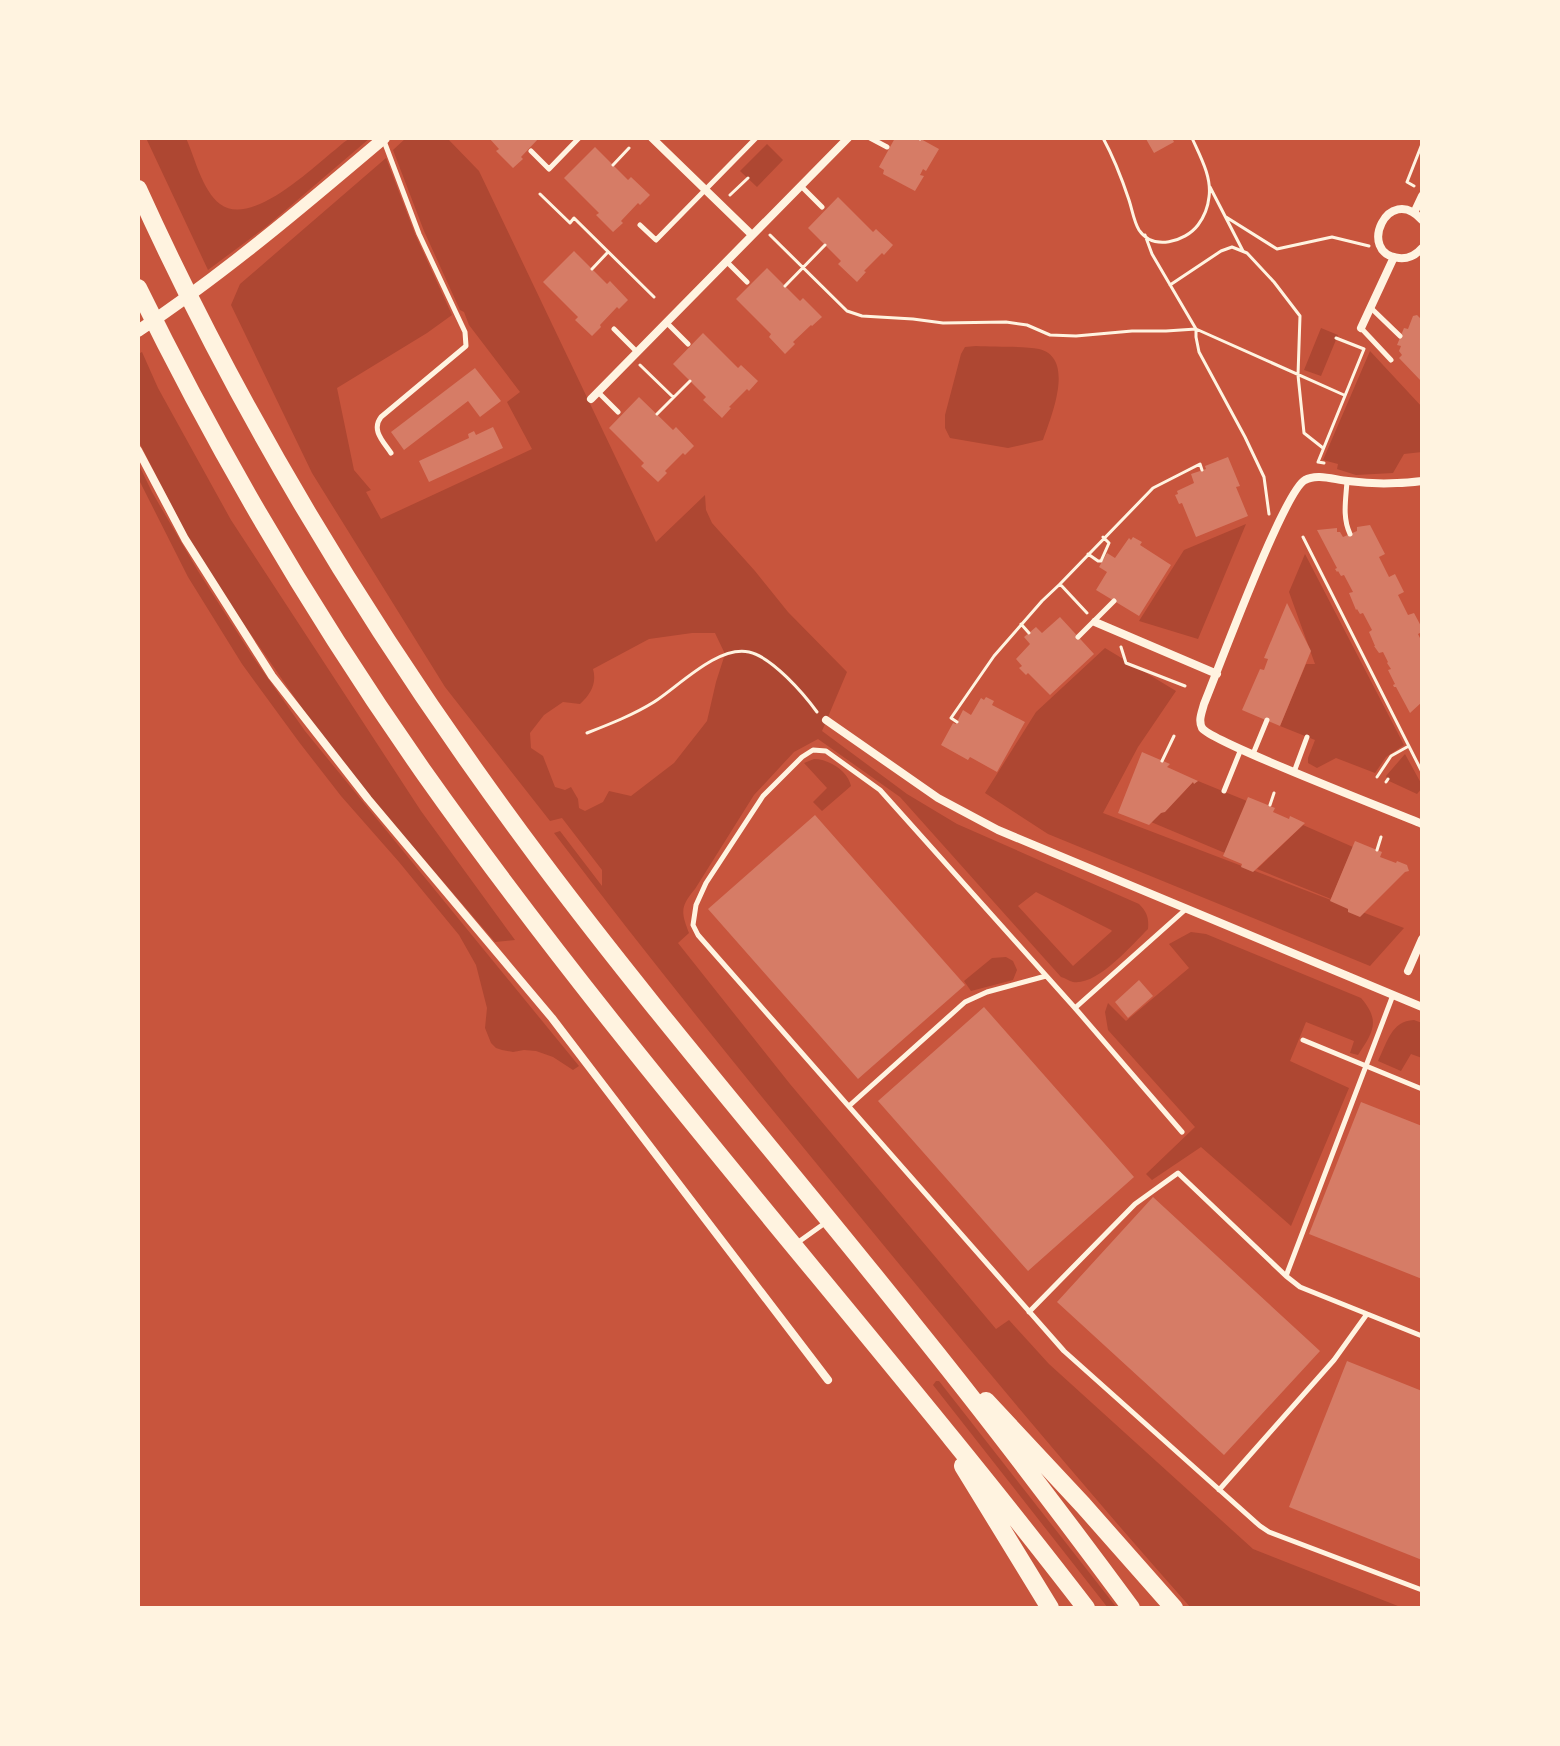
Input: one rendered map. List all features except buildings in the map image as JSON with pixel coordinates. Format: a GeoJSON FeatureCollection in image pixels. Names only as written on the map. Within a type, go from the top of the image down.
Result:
{"type":"FeatureCollection","features":[{"type":"Feature","properties":{"kind":"highway"},"geometry":{"type":"LineString","coordinates":[[138,189],[211,340],[275,458],[328,549],[448,732],[589,924],[916,1327],[1131,1608]]}},
{"type":"Feature","properties":{"kind":"highway"},"geometry":{"type":"LineString","coordinates":[[138,288],[173,359],[289,567],[423,770],[564,960],[1004,1502],[1086,1608]]}},
{"type":"Feature","properties":{"kind":"highway"},"geometry":{"type":"LineString","coordinates":[[916,1327],[1083,1505],[1174,1608]]}},
{"type":"Feature","properties":{"kind":"highway"},"geometry":{"type":"LineString","coordinates":[[930,1412],[1050,1608]]}},
{"type":"Feature","properties":{"kind":"street"},"geometry":{"type":"LineString","coordinates":[[652,138],[752,235]]}},
{"type":"Feature","properties":{"kind":"street"},"geometry":{"type":"LineString","coordinates":[[591,399],[848,138]]}},
{"type":"Feature","properties":{"kind":"street"},"geometry":{"type":"LineString","coordinates":[[138,331],[250,249],[383,139]]}},
{"type":"Feature","properties":{"kind":"street"},"geometry":{"type":"LineString","coordinates":[[1414,213],[1422,193]]}},
{"type":"Feature","properties":{"kind":"street"},"geometry":{"type":"LineString","coordinates":[[1420,253],[1402,259],[1394,257],[1384,250],[1378,235],[1382,221],[1393,211],[1414,213],[1422,220]]}},
{"type":"Feature","properties":{"kind":"street"},"geometry":{"type":"LineString","coordinates":[[1361,328],[1394,257]]}},
{"type":"Feature","properties":{"kind":"street"},"geometry":{"type":"LineString","coordinates":[[138,450],[185,539],[272,676],[352,780],[552,1018],[828,1380]]}},
{"type":"Feature","properties":{"kind":"street"},"geometry":{"type":"LineString","coordinates":[[1422,481],[1397,483],[1306,479],[1292,494],[1277,525],[1200,717],[1206,732],[1241,749],[1422,824]]}},
{"type":"Feature","properties":{"kind":"street"},"geometry":{"type":"LineString","coordinates":[[1095,622],[1217,674]]}},
{"type":"Feature","properties":{"kind":"street"},"geometry":{"type":"LineString","coordinates":[[826,720],[938,798],[998,830],[1422,1007]]}},
{"type":"Feature","properties":{"kind":"street"},"geometry":{"type":"LineString","coordinates":[[1408,971],[1422,939]]}},
{"type":"Feature","properties":{"kind":"lane"},"geometry":{"type":"LineString","coordinates":[[531,151],[549,169],[579,138]]}},
{"type":"Feature","properties":{"kind":"lane"},"geometry":{"type":"LineString","coordinates":[[640,225],[656,240],[756,138]]}},
{"type":"Feature","properties":{"kind":"lane"},"geometry":{"type":"LineString","coordinates":[[870,138],[887,147]]}},
{"type":"Feature","properties":{"kind":"lane"},"geometry":{"type":"LineString","coordinates":[[383,139],[419,234],[465,332],[467,343],[377,422],[378,434],[391,453]]}},
{"type":"Feature","properties":{"kind":"lane"},"geometry":{"type":"LineString","coordinates":[[801,186],[822,207]]}},
{"type":"Feature","properties":{"kind":"lane"},"geometry":{"type":"LineString","coordinates":[[727,262],[747,282]]}},
{"type":"Feature","properties":{"kind":"lane"},"geometry":{"type":"LineString","coordinates":[[1371,307],[1400,336]]}},
{"type":"Feature","properties":{"kind":"lane"},"geometry":{"type":"LineString","coordinates":[[667,323],[688,344]]}},
{"type":"Feature","properties":{"kind":"lane"},"geometry":{"type":"LineString","coordinates":[[1361,328],[1391,360]]}},
{"type":"Feature","properties":{"kind":"lane"},"geometry":{"type":"LineString","coordinates":[[614,329],[638,353]]}},
{"type":"Feature","properties":{"kind":"lane"},"geometry":{"type":"LineString","coordinates":[[598,392],[618,412]]}},
{"type":"Feature","properties":{"kind":"lane"},"geometry":{"type":"LineString","coordinates":[[1347,481],[1345,523],[1350,534]]}},
{"type":"Feature","properties":{"kind":"lane"},"geometry":{"type":"LineString","coordinates":[[1078,637],[1114,601]]}},
{"type":"Feature","properties":{"kind":"lane"},"geometry":{"type":"LineString","coordinates":[[1253,754],[1267,720]]}},
{"type":"Feature","properties":{"kind":"lane"},"geometry":{"type":"LineString","coordinates":[[1294,772],[1307,737]]}},
{"type":"Feature","properties":{"kind":"lane"},"geometry":{"type":"LineString","coordinates":[[1224,791],[1241,749]]}},
{"type":"Feature","properties":{"kind":"lane"},"geometry":{"type":"LineString","coordinates":[[1182,1132],[880,790],[826,751],[813,750],[802,757],[763,796],[706,883],[696,905],[693,925],[698,935],[1064,1351],[1269,1532],[1422,1590]]}},
{"type":"Feature","properties":{"kind":"lane"},"geometry":{"type":"LineString","coordinates":[[1075,1008],[1187,908]]}},
{"type":"Feature","properties":{"kind":"lane"},"geometry":{"type":"LineString","coordinates":[[849,1106],[965,1002],[987,992],[1046,976]]}},
{"type":"Feature","properties":{"kind":"lane"},"geometry":{"type":"LineString","coordinates":[[1286,1276],[1393,995]]}},
{"type":"Feature","properties":{"kind":"lane"},"geometry":{"type":"LineString","coordinates":[[1303,1040],[1422,1089]]}},
{"type":"Feature","properties":{"kind":"lane"},"geometry":{"type":"LineString","coordinates":[[1029,1312],[1135,1204],[1178,1173],[1300,1287],[1422,1336]]}},
{"type":"Feature","properties":{"kind":"lane"},"geometry":{"type":"LineString","coordinates":[[794,1246],[828,1220]]}},
{"type":"Feature","properties":{"kind":"lane"},"geometry":{"type":"LineString","coordinates":[[1219,1490],[1334,1360],[1367,1314]]}},
{"type":"Feature","properties":{"kind":"path"},"geometry":{"type":"LineString","coordinates":[[1103,138],[1140,231],[1155,242],[1186,236],[1197,226],[1205,212],[1210,194],[1208,177],[1192,138]]}},
{"type":"Feature","properties":{"kind":"path"},"geometry":{"type":"LineString","coordinates":[[1422,144],[1407,182],[1422,193]]}},
{"type":"Feature","properties":{"kind":"path"},"geometry":{"type":"LineString","coordinates":[[613,165],[629,148]]}},
{"type":"Feature","properties":{"kind":"path"},"geometry":{"type":"LineString","coordinates":[[730,195],[748,178]]}},
{"type":"Feature","properties":{"kind":"path"},"geometry":{"type":"LineString","coordinates":[[1209,184],[1243,251]]}},
{"type":"Feature","properties":{"kind":"path"},"geometry":{"type":"LineString","coordinates":[[540,194],[570,223],[574,218],[654,297]]}},
{"type":"Feature","properties":{"kind":"path"},"geometry":{"type":"LineString","coordinates":[[1226,217],[1277,249],[1332,237],[1384,250]]}},
{"type":"Feature","properties":{"kind":"path"},"geometry":{"type":"LineString","coordinates":[[1145,235],[1152,254],[1196,329],[1199,352],[1264,477],[1270,522]]}},
{"type":"Feature","properties":{"kind":"path"},"geometry":{"type":"LineString","coordinates":[[772,237],[847,311],[862,316],[943,323],[1006,322],[1027,325],[1050,335],[1196,329],[1344,395]]}},
{"type":"Feature","properties":{"kind":"path"},"geometry":{"type":"LineString","coordinates":[[785,286],[825,245]]}},
{"type":"Feature","properties":{"kind":"path"},"geometry":{"type":"LineString","coordinates":[[1170,285],[1221,251],[1232,247],[1247,253],[1300,316],[1298,375],[1304,433],[1323,448]]}},
{"type":"Feature","properties":{"kind":"path"},"geometry":{"type":"LineString","coordinates":[[592,269],[608,252]]}},
{"type":"Feature","properties":{"kind":"path"},"geometry":{"type":"LineString","coordinates":[[1326,464],[1318,462],[1366,348],[1336,338]]}},
{"type":"Feature","properties":{"kind":"path"},"geometry":{"type":"LineString","coordinates":[[640,365],[673,397]]}},
{"type":"Feature","properties":{"kind":"path"},"geometry":{"type":"LineString","coordinates":[[657,414],[690,381]]}},
{"type":"Feature","properties":{"kind":"path"},"geometry":{"type":"LineString","coordinates":[[957,722],[951,718],[994,656],[1103,537],[1153,488],[1200,464],[1202,470]]}},
{"type":"Feature","properties":{"kind":"path"},"geometry":{"type":"LineString","coordinates":[[1088,554],[1102,561],[1109,543],[1103,537]]}},
{"type":"Feature","properties":{"kind":"path"},"geometry":{"type":"LineString","coordinates":[[1303,537],[1422,772]]}},
{"type":"Feature","properties":{"kind":"path"},"geometry":{"type":"LineString","coordinates":[[1060,584],[1095,622]]}},
{"type":"Feature","properties":{"kind":"path"},"geometry":{"type":"LineString","coordinates":[[1021,624],[1029,633]]}},
{"type":"Feature","properties":{"kind":"path"},"geometry":{"type":"LineString","coordinates":[[1114,630],[1126,663],[1185,686]]}},
{"type":"Feature","properties":{"kind":"path"},"geometry":{"type":"LineString","coordinates":[[587,733],[627,717],[725,654],[741,651],[756,654],[772,665],[802,691],[826,720]]}},
{"type":"Feature","properties":{"kind":"path"},"geometry":{"type":"LineString","coordinates":[[1162,761],[1174,736]]}},
{"type":"Feature","properties":{"kind":"path"},"geometry":{"type":"LineString","coordinates":[[1377,777],[1391,756],[1408,746]]}},
{"type":"Feature","properties":{"kind":"path"},"geometry":{"type":"LineString","coordinates":[[1270,805],[1274,793]]}},
{"type":"Feature","properties":{"kind":"path"},"geometry":{"type":"LineString","coordinates":[[1377,850],[1381,837]]}},
{"type":"Feature","properties":{"kind":"shaded area"},"geometry":{"type":"Polygon","coordinates":[[[146,138],[186,138],[208,191],[220,204],[232,209],[247,208],[278,194],[349,139],[370,138],[267,226],[208,270],[146,138]]]}},
{"type":"Feature","properties":{"kind":"shaded area"},"geometry":{"type":"Polygon","coordinates":[[[406,138],[447,138],[479,171],[656,542],[705,495],[706,510],[712,523],[788,612],[847,672],[822,731],[907,794],[957,824],[1139,904],[1148,922],[1148,929],[1124,954],[1093,978],[1073,982],[1061,977],[900,797],[818,739],[794,752],[754,795],[684,905],[683,915],[689,933],[678,943],[790,1084],[996,1329],[1009,1320],[1049,1364],[1253,1549],[1403,1608],[1191,1608],[1002,1387],[762,1097],[554,833],[560,831],[602,886],[602,870],[562,818],[550,821],[445,687],[312,473],[231,305],[240,284],[386,158],[415,234],[452,315],[337,388],[354,470],[371,490],[366,492],[381,519],[532,449],[507,402],[520,392],[460,310],[424,231],[393,150],[406,138]],[[715,633],[649,639],[593,669],[594,684],[584,700],[580,704],[563,702],[544,715],[530,733],[531,748],[543,756],[555,787],[565,790],[571,787],[579,808],[585,811],[603,802],[609,791],[631,796],[674,763],[707,721],[725,654],[715,633]],[[1036,892],[1018,906],[1073,966],[1112,931],[1111,930],[1036,892]]]}},
{"type":"Feature","properties":{"kind":"shaded area"},"geometry":{"type":"Polygon","coordinates":[[[767,144],[783,160],[757,187],[740,171],[767,144]]]}},
{"type":"Feature","properties":{"kind":"shaded area"},"geometry":{"type":"Polygon","coordinates":[[[1321,328],[1338,335],[1321,376],[1304,370],[1321,328]]]}},
{"type":"Feature","properties":{"kind":"shaded area"},"geometry":{"type":"Polygon","coordinates":[[[965,347],[1032,348],[1050,355],[1059,376],[1058,389],[1043,440],[1008,448],[950,438],[945,428],[945,415],[961,354],[965,347]]]}},
{"type":"Feature","properties":{"kind":"shaded area"},"geometry":{"type":"Polygon","coordinates":[[[1370,351],[1422,407],[1422,452],[1404,454],[1393,473],[1356,475],[1337,469],[1338,464],[1323,460],[1370,351]]]}},
{"type":"Feature","properties":{"kind":"shaded area"},"geometry":{"type":"Polygon","coordinates":[[[142,352],[158,388],[231,520],[421,811],[515,940],[495,942],[367,793],[318,731],[225,597],[190,541],[138,440],[138,354],[142,352]]]}},
{"type":"Feature","properties":{"kind":"shaded area"},"geometry":{"type":"Polygon","coordinates":[[[138,463],[198,571],[305,731],[579,1066],[573,1070],[553,1057],[536,1051],[513,1052],[496,1048],[491,1043],[485,1028],[487,1008],[476,965],[459,935],[341,796],[242,664],[188,577],[138,478],[138,463]]]}},
{"type":"Feature","properties":{"kind":"shaded area"},"geometry":{"type":"Polygon","coordinates":[[[1246,524],[1198,639],[1139,621],[1184,550],[1246,524]]]}},
{"type":"Feature","properties":{"kind":"shaded area"},"geometry":{"type":"Polygon","coordinates":[[[1305,554],[1404,745],[1386,757],[1375,773],[1336,758],[1317,768],[1308,763],[1315,740],[1280,726],[1306,664],[1315,664],[1289,592],[1305,554]]]}},
{"type":"Feature","properties":{"kind":"shaded area"},"geometry":{"type":"Polygon","coordinates":[[[1105,648],[1176,691],[1138,747],[1103,813],[1404,928],[1370,966],[1048,834],[985,793],[1036,712],[1105,648]]]}},
{"type":"Feature","properties":{"kind":"shaded area"},"geometry":{"type":"Polygon","coordinates":[[[1405,754],[1422,785],[1417,794],[1389,781],[1386,776],[1405,754]]]}},
{"type":"Feature","properties":{"kind":"shaded area"},"geometry":{"type":"Polygon","coordinates":[[[814,759],[837,767],[846,775],[851,786],[822,811],[813,802],[827,788],[804,763],[814,759]]]}},
{"type":"Feature","properties":{"kind":"shaded area"},"geometry":{"type":"Polygon","coordinates":[[[1198,781],[1247,801],[1225,853],[1151,822],[1193,782],[1198,781]]]}},
{"type":"Feature","properties":{"kind":"shaded area"},"geometry":{"type":"Polygon","coordinates":[[[1303,825],[1353,847],[1331,899],[1257,869],[1303,825]]]}},
{"type":"Feature","properties":{"kind":"shaded area"},"geometry":{"type":"Polygon","coordinates":[[[1191,932],[1206,934],[1361,998],[1371,1013],[1371,1033],[1358,1055],[1350,1053],[1354,1041],[1306,1022],[1290,1061],[1349,1088],[1291,1226],[1201,1147],[1152,1180],[1146,1174],[1195,1127],[1108,1030],[1105,1012],[1108,1003],[1126,1021],[1189,968],[1169,944],[1191,932]]]}},
{"type":"Feature","properties":{"kind":"shaded area"},"geometry":{"type":"Polygon","coordinates":[[[1006,957],[1013,961],[1017,970],[1013,980],[971,991],[964,981],[992,958],[1006,957]]]}},
{"type":"Feature","properties":{"kind":"shaded area"},"geometry":{"type":"Polygon","coordinates":[[[1406,1021],[1422,1023],[1422,1058],[1411,1054],[1401,1071],[1378,1061],[1395,1029],[1406,1021]]]}},
{"type":"Feature","properties":{"kind":"shaded area"},"geometry":{"type":"Polygon","coordinates":[[[936,1381],[1117,1608],[1108,1608],[933,1385],[936,1381]]]}}]}
